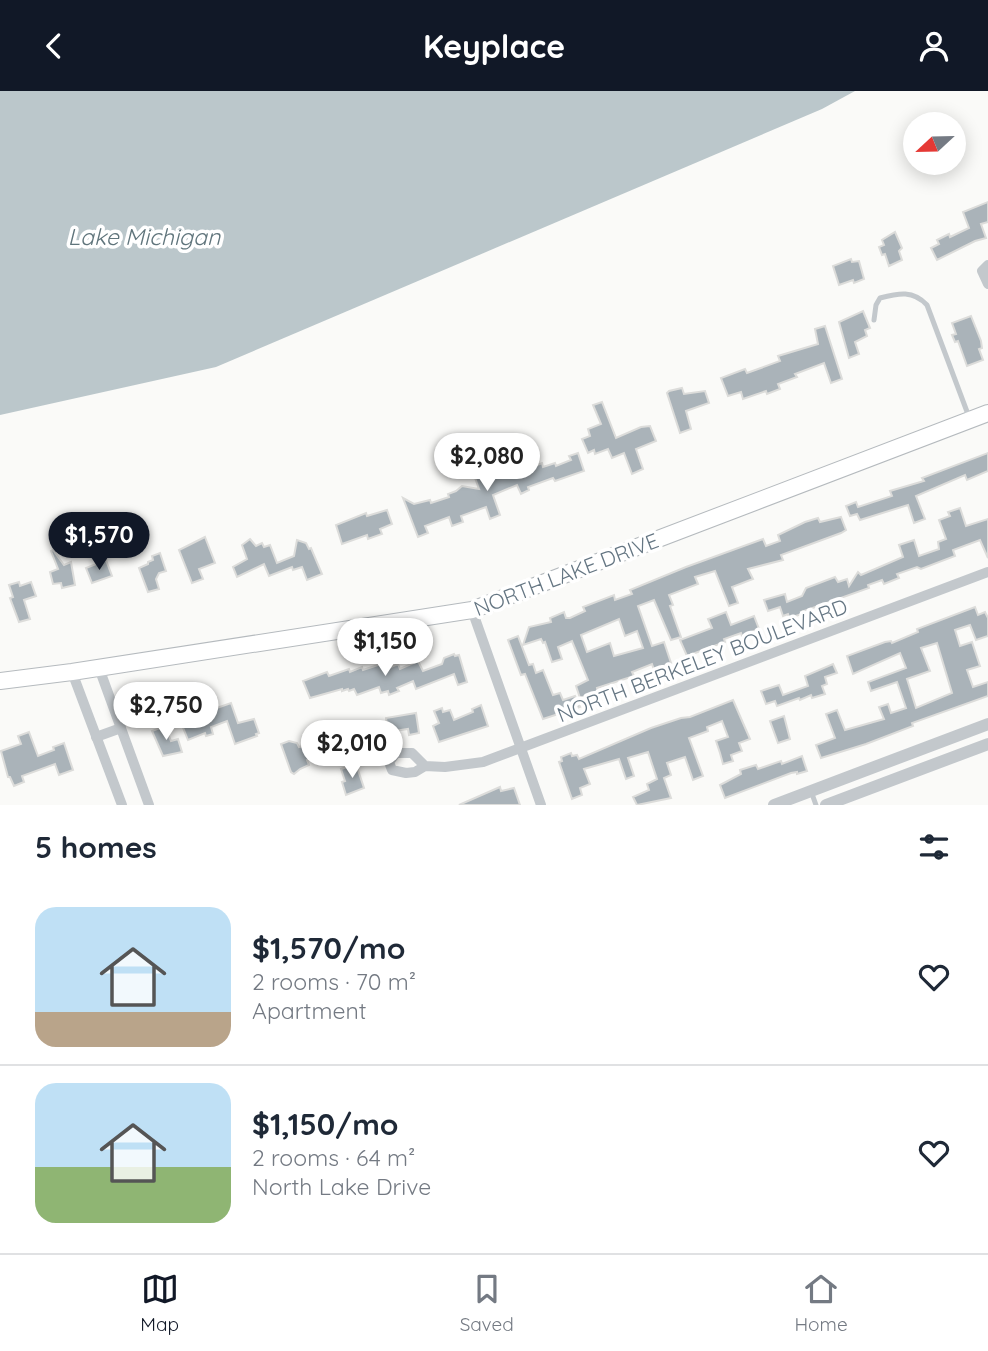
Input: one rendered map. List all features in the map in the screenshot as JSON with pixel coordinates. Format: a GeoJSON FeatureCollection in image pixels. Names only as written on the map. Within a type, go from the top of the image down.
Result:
{"type":"FeatureCollection","features":[{"type":"Feature","properties":{"kind":"main road","name":"NORTH LAKE DRIVE"},"geometry":{"type":"LineString","coordinates":[[0,681],[472,610],[988,413]]}},
{"type":"Feature","properties":{"kind":"street"},"geometry":{"type":"LineString","coordinates":[[988,265],[982,271],[988,284]]}},
{"type":"Feature","properties":{"kind":"street","name":"NORTH BERKELEY BOULEVARD"},"geometry":{"type":"LineString","coordinates":[[425,766],[445,767],[483,762],[520,750],[988,572]]}},
{"type":"Feature","properties":{"kind":"street"},"geometry":{"type":"LineString","coordinates":[[472,610],[541,805]]}},
{"type":"Feature","properties":{"kind":"street"},"geometry":{"type":"LineString","coordinates":[[99,668],[149,805]]}},
{"type":"Feature","properties":{"kind":"street"},"geometry":{"type":"LineString","coordinates":[[72,672],[122,805]]}},
{"type":"Feature","properties":{"kind":"street"},"geometry":{"type":"LineString","coordinates":[[774,805],[988,724]]}},
{"type":"Feature","properties":{"kind":"street"},"geometry":{"type":"LineString","coordinates":[[96,737],[121,729]]}},
{"type":"Feature","properties":{"kind":"street"},"geometry":{"type":"LineString","coordinates":[[826,805],[988,744]]}},
{"type":"Feature","properties":{"kind":"lane"},"geometry":{"type":"LineString","coordinates":[[874,320],[880,298],[904,292],[920,297],[927,305],[970,420]]}},
{"type":"Feature","properties":{"kind":"lane"},"geometry":{"type":"LineString","coordinates":[[811,791],[816,805]]}},
{"type":"Feature","properties":{"kind":"water","name":"Lake Michigan"},"geometry":{"type":"Polygon","coordinates":[[[0,91],[855,91],[822,109],[216,367],[0,415],[0,91]]]}},
{"type":"Feature","properties":{"kind":"building"},"geometry":{"type":"Polygon","coordinates":[[[988,202],[988,222],[981,224],[986,238],[937,260],[931,248],[939,244],[937,240],[969,228],[963,212],[988,202]]]}},
{"type":"Feature","properties":{"kind":"building"},"geometry":{"type":"Polygon","coordinates":[[[895,232],[902,248],[899,251],[902,260],[889,266],[879,247],[884,245],[882,240],[895,232]]]}},
{"type":"Feature","properties":{"kind":"building"},"geometry":{"type":"Polygon","coordinates":[[[851,259],[852,262],[859,261],[864,279],[839,285],[833,266],[851,259]]]}},
{"type":"Feature","properties":{"kind":"building"},"geometry":{"type":"Polygon","coordinates":[[[863,311],[870,328],[865,330],[867,336],[855,342],[859,354],[849,358],[839,322],[863,311]]]}},
{"type":"Feature","properties":{"kind":"building"},"geometry":{"type":"Polygon","coordinates":[[[971,316],[981,341],[982,348],[979,349],[983,360],[967,366],[958,341],[955,342],[952,335],[956,334],[952,323],[971,316]]]}},
{"type":"Feature","properties":{"kind":"building"},"geometry":{"type":"Polygon","coordinates":[[[825,326],[842,379],[831,383],[824,363],[795,374],[797,377],[778,384],[780,389],[767,394],[766,391],[743,399],[741,392],[728,396],[721,378],[745,369],[747,373],[780,361],[778,356],[818,344],[815,329],[825,326]]]}},
{"type":"Feature","properties":{"kind":"building"},"geometry":{"type":"Polygon","coordinates":[[[682,388],[684,394],[705,391],[709,403],[686,411],[691,429],[680,433],[667,393],[682,388]]]}},
{"type":"Feature","properties":{"kind":"building"},"geometry":{"type":"Polygon","coordinates":[[[602,402],[616,438],[650,426],[656,441],[636,449],[643,469],[632,474],[624,453],[612,458],[608,449],[595,454],[594,450],[588,453],[582,439],[590,436],[588,429],[601,424],[593,405],[602,402]]]}},
{"type":"Feature","properties":{"kind":"building"},"geometry":{"type":"Polygon","coordinates":[[[578,453],[584,471],[528,487],[529,490],[521,494],[517,485],[493,495],[500,515],[490,519],[486,507],[461,516],[463,522],[452,526],[449,517],[425,526],[428,533],[418,537],[403,498],[414,504],[430,500],[431,503],[449,497],[448,494],[462,486],[479,489],[474,475],[481,469],[486,470],[489,477],[527,461],[530,468],[542,463],[543,467],[555,463],[556,466],[571,460],[569,456],[578,453]]]}},
{"type":"Feature","properties":{"kind":"building"},"geometry":{"type":"Polygon","coordinates":[[[988,453],[988,471],[967,480],[965,475],[916,496],[925,519],[914,523],[908,505],[860,520],[857,514],[850,516],[846,506],[856,502],[858,507],[892,496],[890,491],[924,481],[922,478],[988,453]]]}},
{"type":"Feature","properties":{"kind":"building"},"geometry":{"type":"Polygon","coordinates":[[[960,508],[966,526],[988,519],[988,558],[980,540],[953,550],[955,556],[921,569],[917,567],[897,574],[899,578],[884,584],[882,580],[868,585],[869,588],[801,612],[802,614],[789,618],[788,614],[783,616],[780,607],[768,611],[764,600],[785,594],[787,602],[802,596],[806,588],[835,577],[838,582],[847,579],[849,586],[858,572],[861,575],[903,557],[899,545],[914,540],[919,556],[939,549],[938,542],[946,539],[939,520],[950,516],[948,512],[960,508]]]}},
{"type":"Feature","properties":{"kind":"building"},"geometry":{"type":"Polygon","coordinates":[[[387,510],[392,524],[380,529],[382,534],[368,539],[367,535],[342,544],[336,525],[366,513],[367,516],[387,510]]]}},
{"type":"Feature","properties":{"kind":"building"},"geometry":{"type":"Polygon","coordinates":[[[841,517],[846,530],[781,555],[783,560],[748,569],[753,579],[732,587],[738,603],[729,606],[715,571],[695,577],[698,584],[669,595],[681,637],[671,640],[654,600],[638,606],[652,646],[664,642],[671,663],[654,670],[652,664],[632,672],[634,676],[597,688],[598,692],[580,698],[576,686],[588,680],[572,641],[558,647],[562,659],[552,662],[545,642],[541,639],[523,645],[529,627],[551,622],[550,618],[564,612],[566,618],[570,618],[585,611],[583,607],[614,595],[615,600],[632,594],[630,590],[686,567],[763,539],[766,546],[780,541],[778,535],[805,522],[818,518],[820,522],[841,517]],[[619,619],[581,635],[587,652],[610,643],[614,656],[643,648],[637,631],[625,636],[619,619]]]}},
{"type":"Feature","properties":{"kind":"building"},"geometry":{"type":"Polygon","coordinates":[[[205,537],[215,563],[199,569],[203,579],[192,583],[179,550],[205,537]]]}},
{"type":"Feature","properties":{"kind":"building"},"geometry":{"type":"Polygon","coordinates":[[[250,539],[256,546],[262,543],[264,547],[270,545],[277,563],[294,556],[297,540],[306,543],[309,549],[311,548],[322,574],[307,580],[302,567],[293,570],[292,567],[269,576],[264,564],[237,577],[233,567],[247,559],[242,545],[250,539]]]}},
{"type":"Feature","properties":{"kind":"building"},"geometry":{"type":"Polygon","coordinates":[[[53,550],[64,565],[71,562],[75,585],[62,588],[61,583],[53,584],[50,572],[58,569],[51,551],[53,550]]]}},
{"type":"Feature","properties":{"kind":"building"},"geometry":{"type":"Polygon","coordinates":[[[160,553],[166,571],[159,573],[156,579],[159,589],[148,592],[139,568],[153,560],[152,556],[160,553]]]}},
{"type":"Feature","properties":{"kind":"building"},"geometry":{"type":"Polygon","coordinates":[[[106,560],[112,576],[92,583],[86,568],[106,560]]]}},
{"type":"Feature","properties":{"kind":"building"},"geometry":{"type":"Polygon","coordinates":[[[19,582],[20,586],[31,582],[36,596],[24,600],[30,619],[19,622],[10,598],[13,597],[9,585],[19,582]]]}},
{"type":"Feature","properties":{"kind":"building"},"geometry":{"type":"Polygon","coordinates":[[[975,607],[978,615],[985,612],[988,618],[988,636],[976,640],[970,625],[955,630],[960,646],[972,642],[980,666],[967,670],[973,687],[988,682],[988,696],[912,723],[913,726],[866,744],[821,758],[816,745],[835,738],[826,714],[837,710],[845,730],[884,719],[879,707],[888,704],[891,713],[906,708],[897,682],[871,691],[868,682],[906,668],[900,653],[853,674],[847,656],[885,642],[892,643],[918,632],[917,629],[975,607]],[[937,643],[921,648],[930,671],[907,679],[916,708],[952,693],[937,643]]]}},
{"type":"Feature","properties":{"kind":"building"},"geometry":{"type":"Polygon","coordinates":[[[726,612],[731,625],[754,616],[759,629],[724,639],[725,642],[687,656],[680,640],[712,628],[708,619],[726,612]]]}},
{"type":"Feature","properties":{"kind":"building"},"geometry":{"type":"Polygon","coordinates":[[[518,636],[529,665],[533,664],[536,673],[543,670],[553,695],[560,693],[563,700],[575,696],[580,707],[543,719],[525,674],[521,675],[508,640],[518,636]]]}},
{"type":"Feature","properties":{"kind":"building"},"geometry":{"type":"Polygon","coordinates":[[[459,655],[467,682],[458,685],[454,674],[416,689],[413,681],[389,695],[388,691],[381,693],[379,687],[357,695],[354,689],[342,689],[310,698],[303,681],[327,672],[329,676],[349,669],[350,672],[362,667],[363,670],[381,664],[384,670],[398,664],[400,669],[418,661],[423,671],[442,664],[444,658],[459,655]]]}},
{"type":"Feature","properties":{"kind":"building"},"geometry":{"type":"Polygon","coordinates":[[[833,664],[837,673],[825,677],[827,684],[822,686],[825,694],[812,698],[811,695],[800,700],[799,698],[777,706],[775,701],[766,704],[761,691],[779,685],[783,695],[808,686],[805,676],[833,664]]]}},
{"type":"Feature","properties":{"kind":"building"},"geometry":{"type":"Polygon","coordinates":[[[733,700],[750,739],[739,743],[742,751],[731,755],[733,761],[723,764],[716,741],[728,737],[722,721],[707,727],[708,731],[689,738],[703,776],[693,780],[685,757],[667,763],[671,775],[664,778],[671,798],[637,805],[633,797],[649,790],[647,784],[657,779],[648,752],[628,758],[634,776],[626,779],[619,759],[584,769],[590,784],[580,788],[582,795],[572,799],[559,762],[562,761],[561,757],[571,753],[579,759],[651,728],[690,717],[733,700]]]}},
{"type":"Feature","properties":{"kind":"building"},"geometry":{"type":"Polygon","coordinates":[[[231,703],[238,723],[254,719],[259,733],[257,736],[235,744],[227,721],[211,727],[213,734],[206,736],[205,733],[188,740],[180,720],[212,704],[214,709],[231,703]]]}},
{"type":"Feature","properties":{"kind":"building"},"geometry":{"type":"Polygon","coordinates":[[[481,705],[488,726],[439,742],[433,726],[439,723],[434,711],[442,708],[443,712],[450,710],[454,720],[473,712],[472,709],[481,705]]]}},
{"type":"Feature","properties":{"kind":"building"},"geometry":{"type":"Polygon","coordinates":[[[416,713],[419,733],[409,735],[408,729],[388,732],[386,718],[416,713]]]}},
{"type":"Feature","properties":{"kind":"building"},"geometry":{"type":"Polygon","coordinates":[[[784,716],[790,739],[778,743],[770,721],[784,716]]]}},
{"type":"Feature","properties":{"kind":"building"},"geometry":{"type":"Polygon","coordinates":[[[165,726],[171,741],[178,739],[182,752],[163,756],[152,731],[165,726]]]}},
{"type":"Feature","properties":{"kind":"building"},"geometry":{"type":"Polygon","coordinates":[[[29,732],[38,756],[64,743],[73,770],[59,775],[55,764],[22,776],[24,782],[14,786],[8,777],[1,751],[21,744],[18,736],[29,732]]]}},
{"type":"Feature","properties":{"kind":"building"},"geometry":{"type":"Polygon","coordinates":[[[289,741],[297,743],[299,747],[303,746],[305,751],[316,747],[319,755],[307,760],[309,765],[294,774],[281,744],[289,741]]]}},
{"type":"Feature","properties":{"kind":"building"},"geometry":{"type":"Polygon","coordinates":[[[802,756],[807,771],[791,773],[725,798],[720,785],[741,774],[740,770],[756,765],[758,769],[781,761],[782,764],[802,756]]]}},
{"type":"Feature","properties":{"kind":"building"},"geometry":{"type":"Polygon","coordinates":[[[356,764],[364,788],[346,795],[341,769],[356,764]]]}},
{"type":"Feature","properties":{"kind":"building"},"geometry":{"type":"Polygon","coordinates":[[[500,787],[501,791],[514,788],[520,805],[459,805],[500,787]]]}}]}
